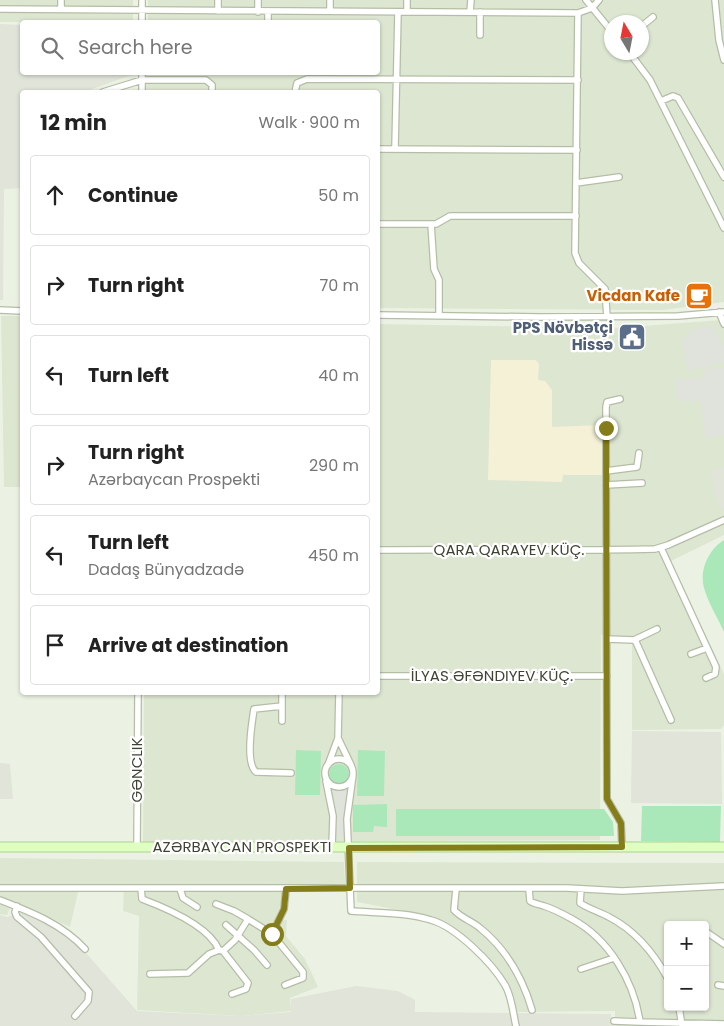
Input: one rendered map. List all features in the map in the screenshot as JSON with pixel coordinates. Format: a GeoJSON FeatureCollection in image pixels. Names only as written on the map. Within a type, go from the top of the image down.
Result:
{"type":"FeatureCollection","features":[{"type":"Feature","properties":{"kind":"street"},"geometry":{"type":"LineString","coordinates":[[61,0],[61,9]]}},
{"type":"Feature","properties":{"kind":"street"},"geometry":{"type":"LineString","coordinates":[[142,0],[142,20]]}},
{"type":"Feature","properties":{"kind":"street"},"geometry":{"type":"LineString","coordinates":[[218,0],[218,11]]}},
{"type":"Feature","properties":{"kind":"street"},"geometry":{"type":"LineString","coordinates":[[258,0],[258,12]]}},
{"type":"Feature","properties":{"kind":"street"},"geometry":{"type":"LineString","coordinates":[[330,0],[330,11]]}},
{"type":"Feature","properties":{"kind":"street"},"geometry":{"type":"LineString","coordinates":[[407,0],[407,12]]}},
{"type":"Feature","properties":{"kind":"street"},"geometry":{"type":"LineString","coordinates":[[470,0],[470,12]]}},
{"type":"Feature","properties":{"kind":"street"},"geometry":{"type":"LineString","coordinates":[[586,0],[604,22]]}},
{"type":"Feature","properties":{"kind":"street"},"geometry":{"type":"LineString","coordinates":[[0,9],[578,13],[592,8],[599,0]]}},
{"type":"Feature","properties":{"kind":"street"},"geometry":{"type":"LineString","coordinates":[[715,0],[724,60]]}},
{"type":"Feature","properties":{"kind":"street"},"geometry":{"type":"LineString","coordinates":[[268,12],[268,20]]}},
{"type":"Feature","properties":{"kind":"street"},"geometry":{"type":"LineString","coordinates":[[395,148],[398,12]]}},
{"type":"Feature","properties":{"kind":"street"},"geometry":{"type":"LineString","coordinates":[[480,12],[480,36]]}},
{"type":"Feature","properties":{"kind":"street"},"geometry":{"type":"LineString","coordinates":[[578,13],[577,259],[605,289],[607,317]]}},
{"type":"Feature","properties":{"kind":"street"},"geometry":{"type":"LineString","coordinates":[[649,21],[653,18]]}},
{"type":"Feature","properties":{"kind":"street"},"geometry":{"type":"LineString","coordinates":[[635,60],[650,80],[724,228]]}},
{"type":"Feature","properties":{"kind":"street"},"geometry":{"type":"LineString","coordinates":[[142,75],[142,90]]}},
{"type":"Feature","properties":{"kind":"street"},"geometry":{"type":"LineString","coordinates":[[295,90],[297,83],[307,79],[578,80]]}},
{"type":"Feature","properties":{"kind":"street"},"geometry":{"type":"LineString","coordinates":[[110,90],[142,80],[206,80],[211,82],[212,90]]}},
{"type":"Feature","properties":{"kind":"street"},"geometry":{"type":"LineString","coordinates":[[660,101],[673,96],[678,98],[724,177]]}},
{"type":"Feature","properties":{"kind":"street"},"geometry":{"type":"LineString","coordinates":[[380,149],[577,150]]}},
{"type":"Feature","properties":{"kind":"street"},"geometry":{"type":"LineString","coordinates":[[576,183],[619,177]]}},
{"type":"Feature","properties":{"kind":"street"},"geometry":{"type":"LineString","coordinates":[[380,224],[431,224],[439,223],[450,216],[576,216]]}},
{"type":"Feature","properties":{"kind":"street"},"geometry":{"type":"LineString","coordinates":[[431,224],[434,269],[439,280],[439,316]]}},
{"type":"Feature","properties":{"kind":"street"},"geometry":{"type":"LineString","coordinates":[[0,310],[20,310]]}},
{"type":"Feature","properties":{"kind":"street"},"geometry":{"type":"LineString","coordinates":[[380,315],[607,317],[678,316],[722,312],[724,324]]}},
{"type":"Feature","properties":{"kind":"street"},"geometry":{"type":"LineString","coordinates":[[620,399],[610,400],[607,402],[606,407],[607,799],[621,823],[622,847]]}},
{"type":"Feature","properties":{"kind":"street"},"geometry":{"type":"LineString","coordinates":[[606,471],[637,467],[639,453]]}},
{"type":"Feature","properties":{"kind":"street"},"geometry":{"type":"LineString","coordinates":[[606,485],[642,483]]}},
{"type":"Feature","properties":{"kind":"street","name":"QARA QARAYEV KÜÇ."},"geometry":{"type":"LineString","coordinates":[[380,550],[606,550],[661,548],[724,520]]}},
{"type":"Feature","properties":{"kind":"street"},"geometry":{"type":"LineString","coordinates":[[661,548],[716,667],[716,671],[706,678]]}},
{"type":"Feature","properties":{"kind":"street"},"geometry":{"type":"LineString","coordinates":[[607,639],[634,640],[657,629]]}},
{"type":"Feature","properties":{"kind":"street"},"geometry":{"type":"LineString","coordinates":[[634,640],[638,645],[671,720]]}},
{"type":"Feature","properties":{"kind":"street"},"geometry":{"type":"LineString","coordinates":[[691,654],[707,648]]}},
{"type":"Feature","properties":{"kind":"street","name":"İLYAS ƏFƏNDIYEV KÜÇ."},"geometry":{"type":"LineString","coordinates":[[380,676],[607,676]]}},
{"type":"Feature","properties":{"kind":"street","name":"GƏNCLIK"},"geometry":{"type":"LineString","coordinates":[[137,848],[138,695]]}},
{"type":"Feature","properties":{"kind":"street"},"geometry":{"type":"LineString","coordinates":[[282,695],[282,721]]}},
{"type":"Feature","properties":{"kind":"street"},"geometry":{"type":"LineString","coordinates":[[332,847],[333,816],[326,776],[327,767],[338,738],[338,695]]}},
{"type":"Feature","properties":{"kind":"street"},"geometry":{"type":"LineString","coordinates":[[282,706],[254,709],[251,728],[251,765],[256,772],[291,773]]}},
{"type":"Feature","properties":{"kind":"street"},"geometry":{"type":"LineString","coordinates":[[338,738],[353,772],[348,811],[351,911],[412,916],[441,924],[468,944],[505,985],[509,994],[516,1026]]}},
{"type":"Feature","properties":{"kind":"street"},"geometry":{"type":"LineString","coordinates":[[327,767],[334,760],[340,760],[346,762],[353,772]]}},
{"type":"Feature","properties":{"kind":"street"},"geometry":{"type":"LineString","coordinates":[[326,776],[331,784],[340,788],[349,784],[353,772]]}},
{"type":"Feature","properties":{"kind":"street","name":"AZƏRBAYCAN PROSPEKTI"},"geometry":{"type":"LineString","coordinates":[[0,847],[724,847]]}},
{"type":"Feature","properties":{"kind":"street"},"geometry":{"type":"LineString","coordinates":[[0,888],[581,889],[622,891],[724,886]]}},
{"type":"Feature","properties":{"kind":"street"},"geometry":{"type":"LineString","coordinates":[[141,888],[142,899],[169,910],[200,929],[216,944],[248,983],[246,989],[232,994]]}},
{"type":"Feature","properties":{"kind":"street"},"geometry":{"type":"LineString","coordinates":[[180,888],[183,898],[197,907]]}},
{"type":"Feature","properties":{"kind":"street"},"geometry":{"type":"LineString","coordinates":[[272,934],[284,909],[286,889]]}},
{"type":"Feature","properties":{"kind":"street"},"geometry":{"type":"LineString","coordinates":[[456,889],[454,910],[490,936],[505,954],[523,985],[532,1010]]}},
{"type":"Feature","properties":{"kind":"street"},"geometry":{"type":"LineString","coordinates":[[529,889],[530,901],[560,913],[587,928],[614,958],[628,979],[635,996],[640,1022]]}},
{"type":"Feature","properties":{"kind":"street"},"geometry":{"type":"LineString","coordinates":[[581,889],[580,903],[608,916],[630,930],[649,948],[664,973]]}},
{"type":"Feature","properties":{"kind":"street"},"geometry":{"type":"LineString","coordinates":[[0,900],[58,926],[77,940],[85,949]]}},
{"type":"Feature","properties":{"kind":"street"},"geometry":{"type":"LineString","coordinates":[[216,904],[234,911],[272,934],[303,972],[302,978],[285,985]]}},
{"type":"Feature","properties":{"kind":"street"},"geometry":{"type":"LineString","coordinates":[[16,906],[15,912],[17,917],[41,937],[89,992],[88,1001],[75,1016]]}},
{"type":"Feature","properties":{"kind":"street"},"geometry":{"type":"LineString","coordinates":[[150,974],[188,974],[209,954],[221,951],[238,935],[248,919]]}},
{"type":"Feature","properties":{"kind":"street"},"geometry":{"type":"LineString","coordinates":[[226,925],[254,950],[267,965]]}},
{"type":"Feature","properties":{"kind":"street"},"geometry":{"type":"LineString","coordinates":[[709,934],[724,944]]}},
{"type":"Feature","properties":{"kind":"street"},"geometry":{"type":"LineString","coordinates":[[582,969],[614,958]]}},
{"type":"Feature","properties":{"kind":"street"},"geometry":{"type":"LineString","coordinates":[[680,1011],[682,1025]]}},
{"type":"Feature","properties":{"kind":"street"},"geometry":{"type":"LineString","coordinates":[[614,1021],[722,1025]]}},
{"type":"Feature","properties":{"kind":"shaded area"},"geometry":{"type":"Polygon","coordinates":[[[0,0],[133,0],[133,20],[20,20],[20,22],[0,22],[0,0]]]}},
{"type":"Feature","properties":{"kind":"shaded area"},"geometry":{"type":"Polygon","coordinates":[[[148,0],[724,0],[724,302],[663,310],[380,308],[380,90],[146,90],[147,75],[380,75],[380,20],[148,20],[148,0]]]}},
{"type":"Feature","properties":{"kind":"shaded area"},"geometry":{"type":"Polygon","coordinates":[[[0,24],[20,25],[20,75],[136,75],[128,76],[90,90],[20,90],[20,188],[4,189],[3,300],[0,300],[0,24]]]}},
{"type":"Feature","properties":{"kind":"shaded area"},"geometry":{"type":"Polygon","coordinates":[[[1,316],[20,316],[20,487],[4,487],[1,316]]]}},
{"type":"Feature","properties":{"kind":"shaded area"},"geometry":{"type":"Polygon","coordinates":[[[720,320],[724,329],[724,535],[671,561],[724,674],[724,725],[721,729],[632,730],[632,638],[601,635],[600,840],[143,842],[144,695],[380,695],[380,324],[618,328],[720,320]]]}},
{"type":"Feature","properties":{"kind":"shaded area"},"geometry":{"type":"Polygon","coordinates":[[[714,326],[724,348],[724,362],[688,371],[681,338],[689,336],[687,330],[714,326]]]}},
{"type":"Feature","properties":{"kind":"shaded area"},"geometry":{"type":"Polygon","coordinates":[[[491,360],[536,360],[539,364],[538,380],[545,381],[552,390],[552,427],[603,425],[602,475],[563,475],[562,482],[488,480],[491,360]]]}},
{"type":"Feature","properties":{"kind":"shaded area"},"geometry":{"type":"Polygon","coordinates":[[[724,368],[724,435],[705,438],[701,401],[677,401],[676,379],[703,379],[703,369],[724,368]]]}},
{"type":"Feature","properties":{"kind":"shaded area"},"geometry":{"type":"Polygon","coordinates":[[[724,467],[724,509],[721,510],[715,496],[711,471],[724,467]]]}},
{"type":"Feature","properties":{"kind":"shaded area"},"geometry":{"type":"Polygon","coordinates":[[[632,731],[721,732],[722,804],[631,803],[632,731]]]}},
{"type":"Feature","properties":{"kind":"shaded area"},"geometry":{"type":"Polygon","coordinates":[[[0,763],[10,764],[13,799],[0,799],[0,763]]]}},
{"type":"Feature","properties":{"kind":"shaded area"},"geometry":{"type":"Polygon","coordinates":[[[333,789],[337,791],[347,789],[344,837],[336,837],[337,817],[333,789]]]}},
{"type":"Feature","properties":{"kind":"shaded area"},"geometry":{"type":"Polygon","coordinates":[[[0,858],[344,862],[345,884],[285,886],[275,919],[287,920],[286,936],[305,959],[318,987],[290,998],[291,1011],[241,1016],[137,1010],[139,916],[123,911],[124,884],[80,884],[70,927],[13,901],[7,915],[0,914],[0,858]]]}},
{"type":"Feature","properties":{"kind":"shaded area"},"geometry":{"type":"Polygon","coordinates":[[[357,862],[724,863],[724,1026],[723,1021],[615,1017],[615,1011],[516,1012],[510,988],[498,969],[478,947],[444,922],[425,915],[357,902],[357,862]]]}},
{"type":"Feature","properties":{"kind":"shaded area"},"geometry":{"type":"Polygon","coordinates":[[[25,911],[55,927],[87,954],[137,1011],[240,1016],[291,1012],[291,999],[356,986],[398,991],[415,1000],[415,1012],[611,1014],[610,1024],[654,1026],[0,1026],[0,915],[7,917],[25,911]]]}},
{"type":"Feature","properties":{"kind":"green space"},"geometry":{"type":"Polygon","coordinates":[[[724,540],[724,632],[704,588],[703,574],[710,554],[724,540]]]}},
{"type":"Feature","properties":{"kind":"green space"},"geometry":{"type":"Polygon","coordinates":[[[296,750],[321,751],[320,795],[295,795],[296,750]]]}},
{"type":"Feature","properties":{"kind":"green space"},"geometry":{"type":"Polygon","coordinates":[[[358,750],[385,751],[384,796],[357,796],[358,750]]]}},
{"type":"Feature","properties":{"kind":"green space"},"geometry":{"type":"Polygon","coordinates":[[[339,764],[346,767],[349,774],[346,781],[339,784],[332,781],[329,774],[332,767],[339,764]]]}},
{"type":"Feature","properties":{"kind":"green space"},"geometry":{"type":"Polygon","coordinates":[[[387,804],[387,827],[374,826],[373,832],[353,832],[353,805],[387,804]]]}},
{"type":"Feature","properties":{"kind":"green space"},"geometry":{"type":"Polygon","coordinates":[[[642,806],[721,806],[720,842],[641,841],[642,806]]]}},
{"type":"Feature","properties":{"kind":"green space"},"geometry":{"type":"Polygon","coordinates":[[[396,809],[604,809],[613,822],[614,836],[396,836],[396,809]]]}},
{"type":"Feature","properties":{"kind":"place","name":"Vicdan Kafe"},"geometry":{"type":"Point","coordinates":[699,296]}},
{"type":"Feature","properties":{"kind":"place","name":"PPS Növbətçi Hissə"},"geometry":{"type":"Point","coordinates":[632,337]}},
{"type":"Feature","properties":{"kind":"route"},"geometry":{"type":"LineString","coordinates":[[272,934],[284,909],[286,889],[350,888],[349,848],[622,847],[621,823],[607,799],[606,428]]}}]}
